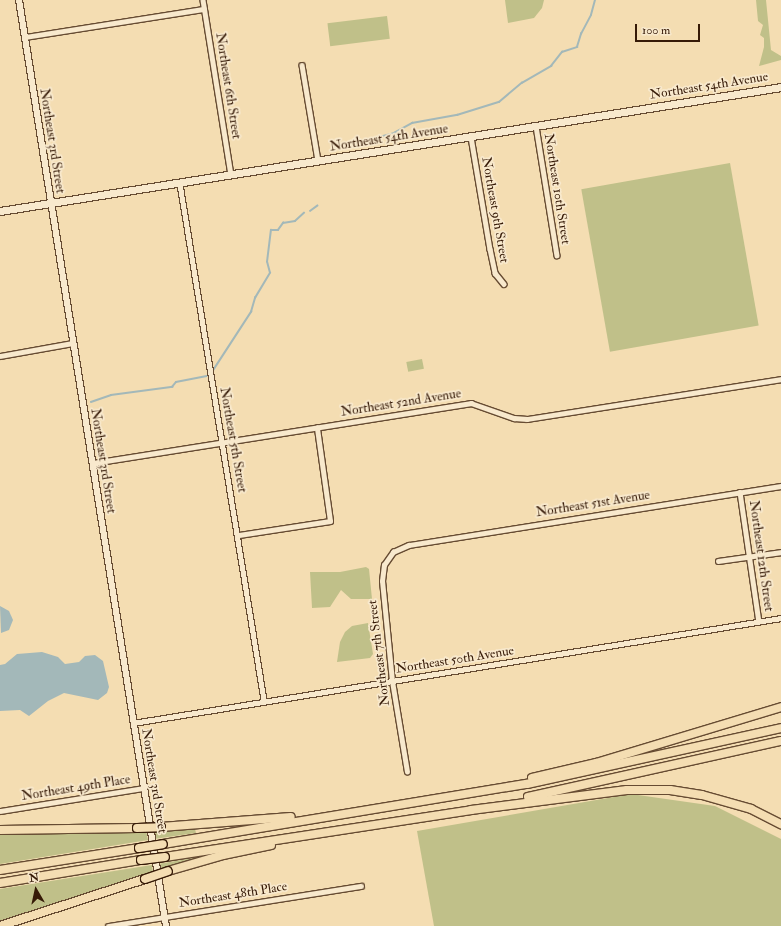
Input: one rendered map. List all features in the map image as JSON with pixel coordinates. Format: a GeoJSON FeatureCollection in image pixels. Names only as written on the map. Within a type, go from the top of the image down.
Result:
{"type":"FeatureCollection","features":[{"type":"Feature","properties":{"kind":"highway"},"geometry":{"type":"LineString","coordinates":[[467,794],[596,763],[781,707]]}},
{"type":"Feature","properties":{"kind":"highway"},"geometry":{"type":"LineString","coordinates":[[0,870],[467,794],[604,769],[781,728]]}},
{"type":"Feature","properties":{"kind":"highway"},"geometry":{"type":"LineString","coordinates":[[471,810],[781,741]]}},
{"type":"Feature","properties":{"kind":"highway"},"geometry":{"type":"LineString","coordinates":[[0,883],[360,826],[627,790],[670,790],[731,802],[781,824]]}},
{"type":"Feature","properties":{"kind":"highway"},"geometry":{"type":"LineString","coordinates":[[0,830],[161,828],[356,811]]}},
{"type":"Feature","properties":{"kind":"highway"},"geometry":{"type":"LineString","coordinates":[[0,926],[168,871],[223,855],[360,826]]}},
{"type":"Feature","properties":{"kind":"main road","name":"Northeast 54th Avenue"},"geometry":{"type":"LineString","coordinates":[[0,211],[180,184],[781,87]]}},
{"type":"Feature","properties":{"kind":"street","name":"Northeast 3rd Street"},"geometry":{"type":"LineString","coordinates":[[18,0],[166,926]]}},
{"type":"Feature","properties":{"kind":"street","name":"Northeast 6th Street"},"geometry":{"type":"LineString","coordinates":[[202,0],[231,175]]}},
{"type":"Feature","properties":{"kind":"street"},"geometry":{"type":"LineString","coordinates":[[25,37],[204,9]]}},
{"type":"Feature","properties":{"kind":"street"},"geometry":{"type":"LineString","coordinates":[[302,65],[318,161]]}},
{"type":"Feature","properties":{"kind":"street","name":"Northeast 10th Street"},"geometry":{"type":"LineString","coordinates":[[536,126],[557,255]]}},
{"type":"Feature","properties":{"kind":"street","name":"Northeast 9th Street"},"geometry":{"type":"LineString","coordinates":[[471,137],[490,250],[496,273],[504,284]]}},
{"type":"Feature","properties":{"kind":"street","name":"Northeast 5th Street"},"geometry":{"type":"LineString","coordinates":[[180,184],[215,409],[223,442],[239,536],[264,700]]}},
{"type":"Feature","properties":{"kind":"street"},"geometry":{"type":"LineString","coordinates":[[0,356],[73,343]]}},
{"type":"Feature","properties":{"kind":"street","name":"Northeast 52nd Avenue"},"geometry":{"type":"LineString","coordinates":[[93,463],[471,403],[514,418],[527,419],[781,379]]}},
{"type":"Feature","properties":{"kind":"street"},"geometry":{"type":"LineString","coordinates":[[239,536],[330,521],[317,428]]}},
{"type":"Feature","properties":{"kind":"street","name":"Northeast 51st Avenue"},"geometry":{"type":"LineString","coordinates":[[409,545],[781,486]]}},
{"type":"Feature","properties":{"kind":"street","name":"Northeast 12th Street"},"geometry":{"type":"LineString","coordinates":[[740,492],[759,622]]}},
{"type":"Feature","properties":{"kind":"street","name":"Northeast 7th Street"},"geometry":{"type":"LineString","coordinates":[[407,772],[392,681],[382,572],[393,552],[409,545]]}},
{"type":"Feature","properties":{"kind":"street"},"geometry":{"type":"LineString","coordinates":[[718,561],[781,552]]}},
{"type":"Feature","properties":{"kind":"street","name":"Northeast 50th Avenue"},"geometry":{"type":"LineString","coordinates":[[133,723],[264,700],[392,681],[781,618]]}},
{"type":"Feature","properties":{"kind":"street","name":"Northeast 49th Place"},"geometry":{"type":"LineString","coordinates":[[0,811],[143,788]]}},
{"type":"Feature","properties":{"kind":"street","name":"Northeast 48th Place"},"geometry":{"type":"LineString","coordinates":[[108,926],[362,886]]}},
{"type":"Feature","properties":{"kind":"green space"},"geometry":{"type":"Polygon","coordinates":[[[505,0],[544,0],[542,8],[534,18],[508,23],[505,0]]]}},
{"type":"Feature","properties":{"kind":"green space"},"geometry":{"type":"Polygon","coordinates":[[[756,0],[766,0],[771,50],[781,56],[781,60],[759,66],[764,47],[764,38],[760,35],[763,25],[758,21],[756,0]]]}},
{"type":"Feature","properties":{"kind":"green space"},"geometry":{"type":"Polygon","coordinates":[[[387,16],[390,39],[330,46],[327,23],[387,16]]]}},
{"type":"Feature","properties":{"kind":"green space"},"geometry":{"type":"Polygon","coordinates":[[[730,163],[759,325],[610,352],[581,189],[730,163]]]}},
{"type":"Feature","properties":{"kind":"green space"},"geometry":{"type":"Polygon","coordinates":[[[422,359],[424,369],[408,372],[406,362],[422,359]]]}},
{"type":"Feature","properties":{"kind":"green space"},"geometry":{"type":"Polygon","coordinates":[[[366,567],[369,569],[372,599],[351,599],[341,590],[330,607],[312,608],[310,572],[340,572],[366,567]]]}},
{"type":"Feature","properties":{"kind":"green space"},"geometry":{"type":"Polygon","coordinates":[[[368,623],[373,654],[370,658],[337,662],[340,642],[345,632],[352,626],[368,623]]]}},
{"type":"Feature","properties":{"kind":"green space"},"geometry":{"type":"Polygon","coordinates":[[[631,794],[715,806],[781,839],[781,926],[434,926],[417,831],[631,794]]]}},
{"type":"Feature","properties":{"kind":"green space"},"geometry":{"type":"Polygon","coordinates":[[[195,829],[196,833],[154,839],[153,830],[195,829]]]}},
{"type":"Feature","properties":{"kind":"green space"},"geometry":{"type":"Polygon","coordinates":[[[146,830],[148,840],[0,864],[0,832],[146,830]]]}},
{"type":"Feature","properties":{"kind":"green space"},"geometry":{"type":"Polygon","coordinates":[[[199,857],[200,859],[159,871],[158,864],[199,857]]]}},
{"type":"Feature","properties":{"kind":"green space"},"geometry":{"type":"Polygon","coordinates":[[[152,865],[153,873],[0,923],[0,889],[152,865]]]}},
{"type":"Feature","properties":{"kind":"shaded area"},"geometry":{"type":"Polygon","coordinates":[[[0,606],[9,611],[13,620],[9,630],[1,633],[0,606]]]}},
{"type":"Feature","properties":{"kind":"shaded area"},"geometry":{"type":"Polygon","coordinates":[[[42,652],[58,657],[65,664],[79,662],[85,656],[95,655],[103,661],[109,687],[107,693],[98,700],[64,693],[48,701],[29,716],[20,710],[0,711],[0,665],[5,664],[17,654],[42,652]]]}},
{"type":"Feature","properties":{"kind":"waterway"},"geometry":{"type":"LineString","coordinates":[[367,144],[368,140],[394,133],[412,123],[457,115],[499,102],[522,83],[551,66],[562,52],[577,47],[581,34],[591,15],[595,0]]}},
{"type":"Feature","properties":{"kind":"waterway"},"geometry":{"type":"LineString","coordinates":[[310,211],[317,206]]}},
{"type":"Feature","properties":{"kind":"waterway"},"geometry":{"type":"LineString","coordinates":[[212,372],[251,312],[255,298],[270,273],[267,262],[271,230],[278,230],[283,223],[295,221],[304,213]]}},
{"type":"Feature","properties":{"kind":"waterway"},"geometry":{"type":"LineString","coordinates":[[91,402],[111,395],[172,387],[176,382],[206,376]]}}]}
